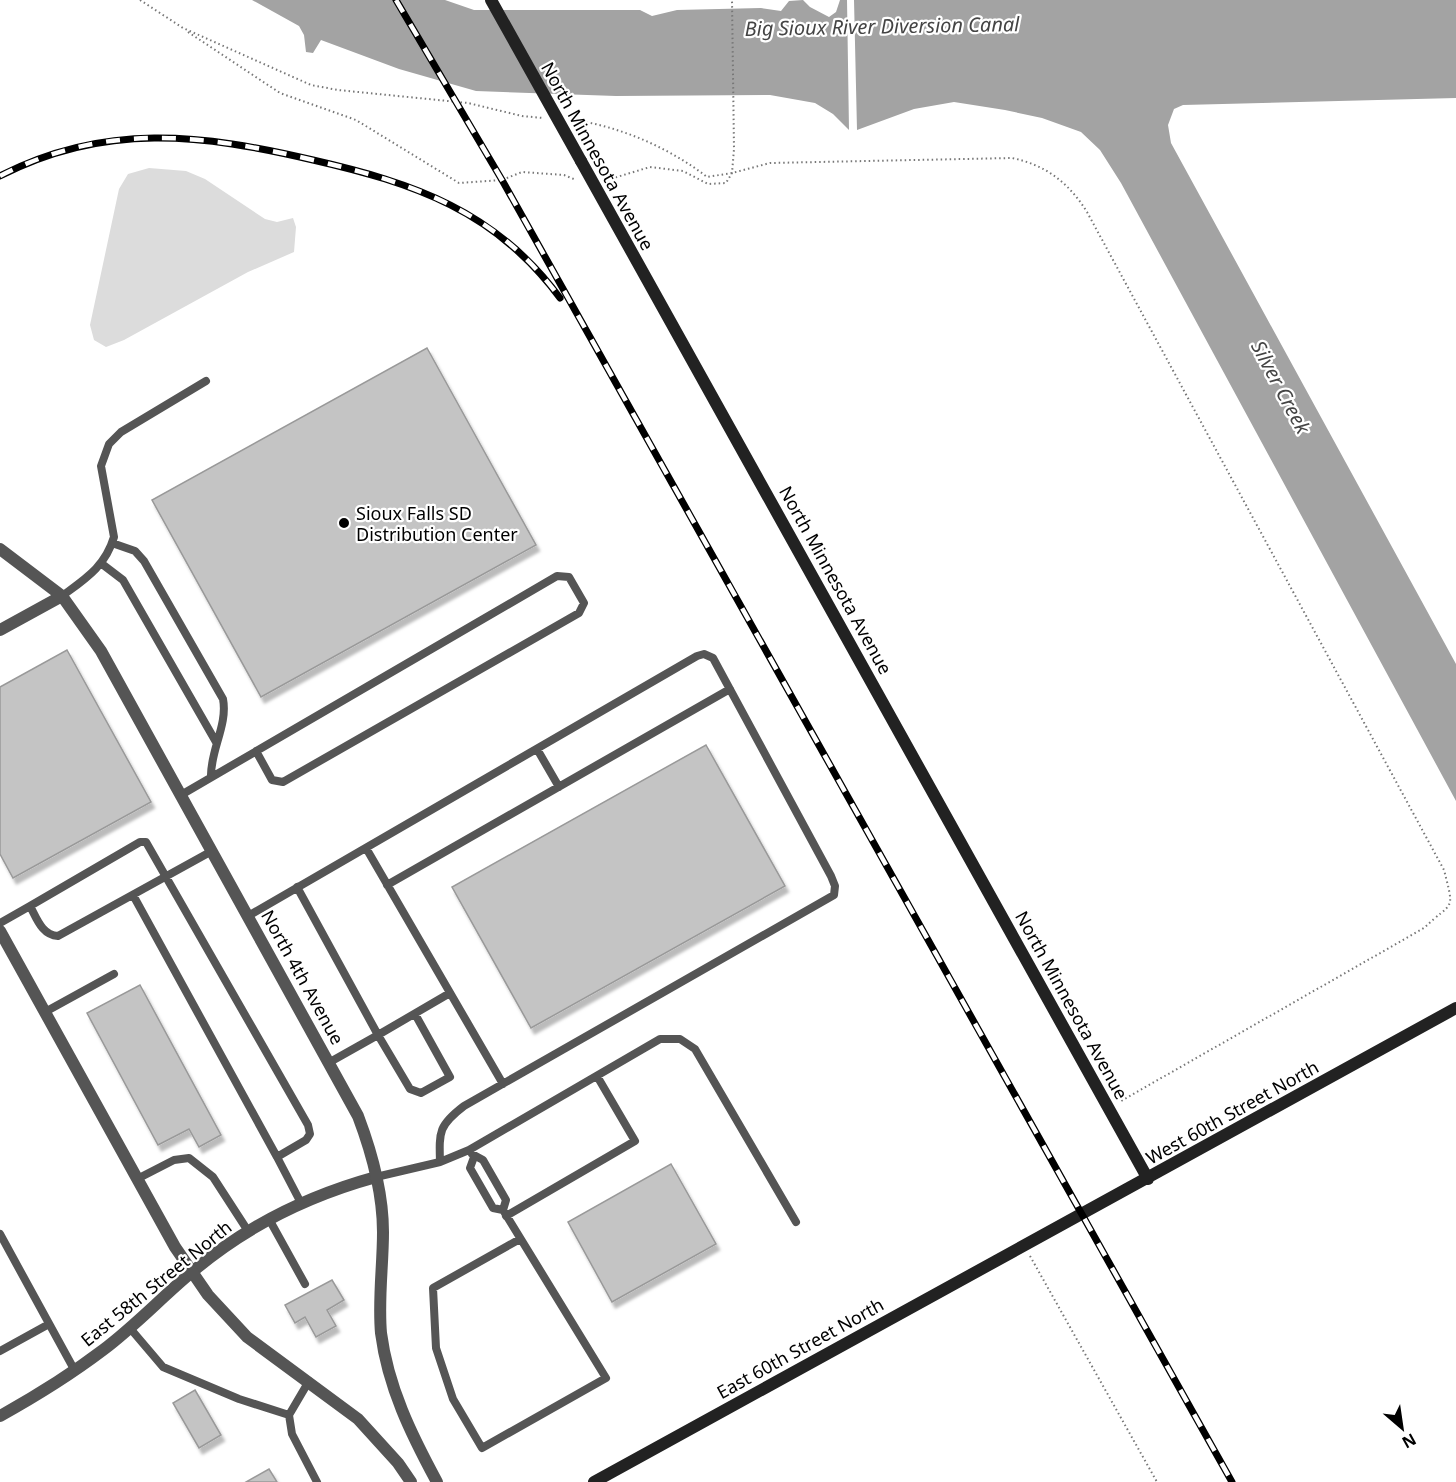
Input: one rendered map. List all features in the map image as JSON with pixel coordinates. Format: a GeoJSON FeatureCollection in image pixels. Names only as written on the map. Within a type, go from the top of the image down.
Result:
{"type":"FeatureCollection","features":[{"type":"Feature","properties":{"kind":"main road","name":"North Minnesota Avenue"},"geometry":{"type":"LineString","coordinates":[[491,0],[581,161],[592,186],[774,505],[1148,1179]]}},
{"type":"Feature","properties":{"kind":"main road","name":"West 60th Street North"},"geometry":{"type":"LineString","coordinates":[[1024,1246],[1456,1008]]}},
{"type":"Feature","properties":{"kind":"main road","name":"East 60th Street North"},"geometry":{"type":"LineString","coordinates":[[594,1482],[1024,1246]]}},
{"type":"Feature","properties":{"kind":"street","name":"North 4th Avenue"},"geometry":{"type":"LineString","coordinates":[[0,549],[62,596],[101,651],[358,1116],[371,1150],[383,1230],[379,1304],[387,1364],[400,1408],[437,1482]]}},
{"type":"Feature","properties":{"kind":"street"},"geometry":{"type":"LineString","coordinates":[[0,630],[62,596]]}},
{"type":"Feature","properties":{"kind":"street"},"geometry":{"type":"LineString","coordinates":[[2,938],[191,1272],[223,1313],[247,1337],[358,1419],[398,1463],[411,1482]]}},
{"type":"Feature","properties":{"kind":"street","name":"East 58th Street North"},"geometry":{"type":"LineString","coordinates":[[0,1416],[53,1387],[75,1371],[191,1272],[249,1231],[300,1203],[334,1188],[376,1177]]}},
{"type":"Feature","properties":{"kind":"lane"},"geometry":{"type":"LineString","coordinates":[[62,596],[102,564],[114,537],[101,466],[109,444],[121,432],[206,381]]}},
{"type":"Feature","properties":{"kind":"lane"},"geometry":{"type":"LineString","coordinates":[[112,543],[135,551],[142,558],[222,697],[224,711],[210,761],[211,777]]}},
{"type":"Feature","properties":{"kind":"lane"},"geometry":{"type":"LineString","coordinates":[[102,564],[123,580],[216,742]]}},
{"type":"Feature","properties":{"kind":"lane"},"geometry":{"type":"LineString","coordinates":[[181,795],[211,777],[557,576],[569,577],[584,603],[579,614],[283,782],[272,780],[256,751]]}},
{"type":"Feature","properties":{"kind":"lane"},"geometry":{"type":"LineString","coordinates":[[248,916],[704,654],[713,658],[831,876],[835,886],[834,895],[464,1106],[445,1120],[439,1135],[440,1162]]}},
{"type":"Feature","properties":{"kind":"lane"},"geometry":{"type":"LineString","coordinates":[[387,885],[730,688]]}},
{"type":"Feature","properties":{"kind":"lane"},"geometry":{"type":"LineString","coordinates":[[537,749],[559,787]]}},
{"type":"Feature","properties":{"kind":"lane"},"geometry":{"type":"LineString","coordinates":[[0,923],[140,842],[146,842],[308,1125],[310,1134],[306,1140],[277,1157]]}},
{"type":"Feature","properties":{"kind":"lane"},"geometry":{"type":"LineString","coordinates":[[366,848],[503,1084]]}},
{"type":"Feature","properties":{"kind":"lane"},"geometry":{"type":"LineString","coordinates":[[30,906],[44,931],[49,935],[58,936],[212,851]]}},
{"type":"Feature","properties":{"kind":"lane"},"geometry":{"type":"LineString","coordinates":[[297,887],[378,1035],[414,1093],[421,1093],[450,1077],[415,1014]]}},
{"type":"Feature","properties":{"kind":"lane"},"geometry":{"type":"LineString","coordinates":[[133,895],[300,1203]]}},
{"type":"Feature","properties":{"kind":"lane"},"geometry":{"type":"LineString","coordinates":[[45,1012],[114,975]]}},
{"type":"Feature","properties":{"kind":"lane"},"geometry":{"type":"LineString","coordinates":[[330,1062],[450,993]]}},
{"type":"Feature","properties":{"kind":"lane"},"geometry":{"type":"LineString","coordinates":[[376,1177],[440,1162],[469,1150],[660,1040],[680,1039],[695,1049],[796,1222]]}},
{"type":"Feature","properties":{"kind":"lane"},"geometry":{"type":"LineString","coordinates":[[505,1213],[635,1142],[597,1076]]}},
{"type":"Feature","properties":{"kind":"lane"},"geometry":{"type":"LineString","coordinates":[[469,1150],[474,1157],[483,1160],[506,1200],[505,1213],[606,1378],[482,1448],[453,1399],[436,1348],[433,1288],[520,1239]]}},
{"type":"Feature","properties":{"kind":"lane"},"geometry":{"type":"LineString","coordinates":[[474,1157],[470,1168],[493,1208],[505,1213]]}},
{"type":"Feature","properties":{"kind":"lane"},"geometry":{"type":"LineString","coordinates":[[137,1179],[174,1160],[189,1158],[213,1177],[249,1231]]}},
{"type":"Feature","properties":{"kind":"lane"},"geometry":{"type":"LineString","coordinates":[[269,1219],[305,1284]]}},
{"type":"Feature","properties":{"kind":"lane"},"geometry":{"type":"LineString","coordinates":[[0,1234],[75,1371]]}},
{"type":"Feature","properties":{"kind":"lane"},"geometry":{"type":"LineString","coordinates":[[0,1351],[49,1324]]}},
{"type":"Feature","properties":{"kind":"lane"},"geometry":{"type":"LineString","coordinates":[[129,1327],[163,1367],[239,1399],[290,1415]]}},
{"type":"Feature","properties":{"kind":"lane"},"geometry":{"type":"LineString","coordinates":[[309,1381],[290,1415],[292,1434],[317,1482]]}},
{"type":"Feature","properties":{"kind":"path"},"geometry":{"type":"LineString","coordinates":[[140,0],[280,93],[356,120],[459,183],[502,180],[522,172],[564,175],[592,186],[650,167],[683,171],[708,184],[726,183],[732,174],[734,149],[732,0]]}},
{"type":"Feature","properties":{"kind":"path"},"geometry":{"type":"LineString","coordinates":[[176,24],[311,85],[338,90],[446,100],[522,116],[550,118]]}},
{"type":"Feature","properties":{"kind":"path"},"geometry":{"type":"LineString","coordinates":[[566,119],[611,128],[633,136],[686,160],[707,177],[732,174],[770,163],[1012,159],[1038,166],[1073,190],[1444,870],[1451,900],[1447,911],[1424,928],[1109,1108]]}},
{"type":"Feature","properties":{"kind":"path"},"geometry":{"type":"LineString","coordinates":[[1024,1246],[1157,1482]]}},
{"type":"Feature","properties":{"kind":"shaded area"},"geometry":{"type":"Polygon","coordinates":[[[149,168],[186,171],[205,179],[265,219],[277,222],[293,218],[296,227],[294,252],[248,272],[124,340],[106,347],[94,340],[90,325],[119,189],[128,174],[149,168]]]}},
{"type":"Feature","properties":{"kind":"water"},"geometry":{"type":"Polygon","coordinates":[[[252,0],[445,0],[474,10],[640,10],[652,16],[677,10],[761,8],[781,11],[789,1],[803,0],[810,7],[829,17],[836,12],[840,0],[847,0],[849,130],[833,114],[815,103],[770,95],[616,96],[476,91],[399,69],[321,40],[313,53],[306,52],[304,35],[299,26],[252,0]]]}},
{"type":"Feature","properties":{"kind":"water"},"geometry":{"type":"Polygon","coordinates":[[[854,0],[1456,0],[1456,98],[1183,105],[1174,109],[1168,125],[1171,143],[1456,664],[1456,801],[1121,183],[1100,150],[1081,132],[1042,118],[954,102],[914,109],[857,130],[854,0]]]}},
{"type":"Feature","properties":{"kind":"building","name":"Sioux Falls SD Distribution Center"},"geometry":{"type":"Polygon","coordinates":[[[427,348],[536,545],[261,697],[152,500],[427,348]]]}},
{"type":"Feature","properties":{"kind":"building"},"geometry":{"type":"Polygon","coordinates":[[[67,650],[151,802],[13,878],[0,854],[0,687],[67,650]]]}},
{"type":"Feature","properties":{"kind":"building"},"geometry":{"type":"Polygon","coordinates":[[[706,745],[785,886],[531,1028],[452,887],[706,745]]]}},
{"type":"Feature","properties":{"kind":"building"},"geometry":{"type":"Polygon","coordinates":[[[140,985],[221,1135],[199,1147],[189,1129],[158,1145],[87,1013],[140,985]]]}},
{"type":"Feature","properties":{"kind":"building"},"geometry":{"type":"Polygon","coordinates":[[[671,1164],[716,1244],[612,1302],[568,1222],[671,1164]]]}},
{"type":"Feature","properties":{"kind":"building"},"geometry":{"type":"Polygon","coordinates":[[[332,1280],[344,1300],[327,1310],[336,1326],[316,1337],[305,1317],[295,1323],[285,1305],[332,1280]]]}},
{"type":"Feature","properties":{"kind":"building"},"geometry":{"type":"Polygon","coordinates":[[[195,1390],[221,1435],[199,1448],[173,1403],[195,1390]]]}},
{"type":"Feature","properties":{"kind":"building"},"geometry":{"type":"Polygon","coordinates":[[[269,1469],[277,1482],[246,1482],[269,1469]]]}},
{"type":"Feature","properties":{"kind":"railway"},"geometry":{"type":"LineString","coordinates":[[396,0],[502,180],[1232,1482]]}},
{"type":"Feature","properties":{"kind":"railway"},"geometry":{"type":"LineString","coordinates":[[0,176],[39,159],[78,147],[116,140],[193,139],[272,151],[385,179],[450,205],[480,222],[509,243],[535,268],[560,298]]}},
{"type":"Feature","properties":{"kind":"place","name":"Sioux Falls SD Distribution Center"},"geometry":{"type":"Point","coordinates":[344,523]}},
{"type":"Feature","properties":{"kind":"water label","name":"Big Sioux River Diversion Canal"},"geometry":{"type":"Point","coordinates":[882,26]}},
{"type":"Feature","properties":{"kind":"water label","name":"Silver Creek"},"geometry":{"type":"Point","coordinates":[1281,387]}}]}
